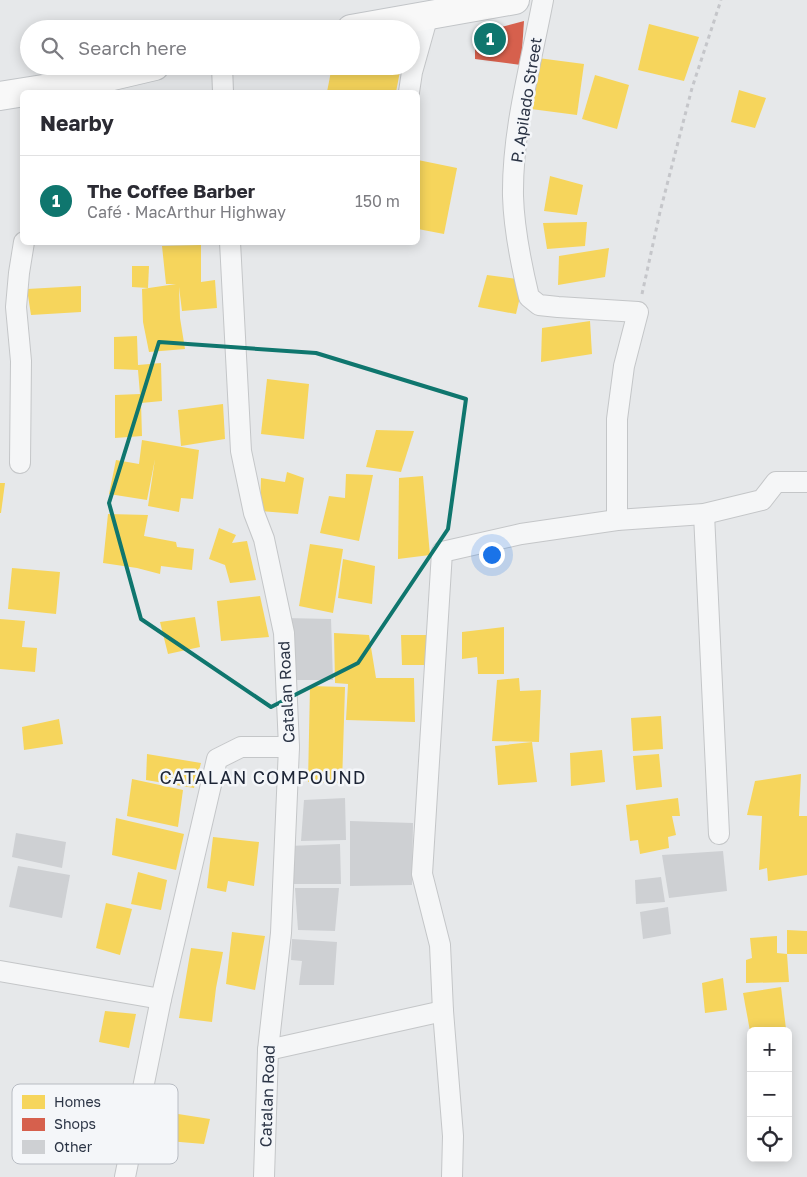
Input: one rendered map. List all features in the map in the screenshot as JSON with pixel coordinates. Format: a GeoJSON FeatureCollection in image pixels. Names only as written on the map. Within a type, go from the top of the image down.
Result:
{"type":"FeatureCollection","features":[{"type":"Feature","properties":{"kind":"main road"},"geometry":{"type":"LineString","coordinates":[[390,20],[437,9],[515,0]]}},
{"type":"Feature","properties":{"kind":"main road"},"geometry":{"type":"LineString","coordinates":[[56,90],[84,87],[125,75]]}},
{"type":"Feature","properties":{"kind":"main road"},"geometry":{"type":"LineString","coordinates":[[0,96],[20,94]]}},
{"type":"Feature","properties":{"kind":"street","name":"P. Apilado Street"},"geometry":{"type":"LineString","coordinates":[[543,0],[515,144],[513,196],[516,240],[529,297],[539,304],[558,307],[638,312]]}},
{"type":"Feature","properties":{"kind":"street"},"geometry":{"type":"LineString","coordinates":[[420,52],[437,9]]}},
{"type":"Feature","properties":{"kind":"street"},"geometry":{"type":"LineString","coordinates":[[223,75],[224,90]]}},
{"type":"Feature","properties":{"kind":"street"},"geometry":{"type":"LineString","coordinates":[[409,90],[412,75]]}},
{"type":"Feature","properties":{"kind":"street"},"geometry":{"type":"LineString","coordinates":[[20,464],[21,360],[16,307],[24,245]]}},
{"type":"Feature","properties":{"kind":"street","name":"Catalan Road"},"geometry":{"type":"LineString","coordinates":[[230,245],[241,451],[254,513],[264,539],[284,633],[289,747],[281,933],[268,1050],[264,1177]]}},
{"type":"Feature","properties":{"kind":"street"},"geometry":{"type":"LineString","coordinates":[[617,520],[616,419],[624,366],[638,312]]}},
{"type":"Feature","properties":{"kind":"street"},"geometry":{"type":"LineString","coordinates":[[452,1177],[453,1136],[440,945],[422,874],[442,552],[522,534],[617,520],[704,514],[762,500],[776,482],[807,482]]}},
{"type":"Feature","properties":{"kind":"street"},"geometry":{"type":"LineString","coordinates":[[704,514],[719,834]]}},
{"type":"Feature","properties":{"kind":"street"},"geometry":{"type":"LineString","coordinates":[[144,1084],[161,999],[217,759],[241,747],[289,747]]}},
{"type":"Feature","properties":{"kind":"street"},"geometry":{"type":"LineString","coordinates":[[0,971],[161,999]]}},
{"type":"Feature","properties":{"kind":"street"},"geometry":{"type":"LineString","coordinates":[[268,1050],[443,1011]]}},
{"type":"Feature","properties":{"kind":"street"},"geometry":{"type":"LineString","coordinates":[[125,1177],[128,1164]]}},
{"type":"Feature","properties":{"kind":"path"},"geometry":{"type":"LineString","coordinates":[[638,312],[660,212],[683,121],[692,88],[722,0]]}},
{"type":"Feature","properties":{"kind":"highlighted area"},"geometry":{"type":"Polygon","coordinates":[[[159,342],[316,353],[466,399],[448,529],[358,663],[271,707],[141,619],[109,503],[159,342]]]}},
{"type":"Feature","properties":{"kind":"building: Homes"},"geometry":{"type":"Polygon","coordinates":[[[649,24],[699,37],[684,81],[638,70],[649,24]]]}},
{"type":"Feature","properties":{"kind":"building: Homes"},"geometry":{"type":"Polygon","coordinates":[[[538,58],[584,64],[577,115],[531,109],[538,58]]]}},
{"type":"Feature","properties":{"kind":"building: Homes"},"geometry":{"type":"Polygon","coordinates":[[[330,75],[399,75],[396,90],[327,90],[330,75]]]}},
{"type":"Feature","properties":{"kind":"building: Homes"},"geometry":{"type":"Polygon","coordinates":[[[595,75],[629,85],[617,129],[582,119],[595,75]]]}},
{"type":"Feature","properties":{"kind":"building: Homes"},"geometry":{"type":"Polygon","coordinates":[[[739,90],[766,98],[755,128],[731,122],[739,90]]]}},
{"type":"Feature","properties":{"kind":"building: Homes"},"geometry":{"type":"Polygon","coordinates":[[[420,160],[457,168],[444,234],[420,229],[420,160]]]}},
{"type":"Feature","properties":{"kind":"building: Homes"},"geometry":{"type":"Polygon","coordinates":[[[550,176],[583,185],[577,215],[544,211],[550,176]]]}},
{"type":"Feature","properties":{"kind":"building: Homes"},"geometry":{"type":"Polygon","coordinates":[[[587,222],[585,246],[547,249],[543,223],[587,222]]]}},
{"type":"Feature","properties":{"kind":"building: Homes"},"geometry":{"type":"Polygon","coordinates":[[[201,245],[201,282],[215,280],[217,308],[182,311],[179,287],[180,318],[185,349],[149,352],[143,322],[142,289],[176,284],[166,284],[162,246],[201,245]]]}},
{"type":"Feature","properties":{"kind":"building: Homes"},"geometry":{"type":"Polygon","coordinates":[[[609,248],[605,277],[558,285],[559,256],[609,248]]]}},
{"type":"Feature","properties":{"kind":"building: Homes"},"geometry":{"type":"Polygon","coordinates":[[[132,266],[149,266],[148,288],[132,287],[132,266]]]}},
{"type":"Feature","properties":{"kind":"building: Homes"},"geometry":{"type":"Polygon","coordinates":[[[487,275],[524,280],[516,314],[478,307],[487,275]]]}},
{"type":"Feature","properties":{"kind":"building: Homes"},"geometry":{"type":"Polygon","coordinates":[[[81,286],[81,312],[31,315],[27,289],[81,286]]]}},
{"type":"Feature","properties":{"kind":"building: Homes"},"geometry":{"type":"Polygon","coordinates":[[[590,321],[592,354],[541,362],[542,328],[590,321]]]}},
{"type":"Feature","properties":{"kind":"building: Homes"},"geometry":{"type":"Polygon","coordinates":[[[137,336],[138,365],[161,363],[162,401],[141,403],[142,436],[115,438],[115,395],[140,394],[138,370],[114,369],[114,337],[137,336]]]}},
{"type":"Feature","properties":{"kind":"building: Homes"},"geometry":{"type":"Polygon","coordinates":[[[267,379],[309,384],[304,439],[261,434],[267,379]]]}},
{"type":"Feature","properties":{"kind":"building: Homes"},"geometry":{"type":"Polygon","coordinates":[[[223,404],[225,439],[181,446],[178,410],[223,404]]]}},
{"type":"Feature","properties":{"kind":"building: Homes"},"geometry":{"type":"Polygon","coordinates":[[[376,430],[414,431],[401,472],[366,467],[376,430]]]}},
{"type":"Feature","properties":{"kind":"building: Homes"},"geometry":{"type":"Polygon","coordinates":[[[142,440],[199,450],[193,499],[181,498],[179,512],[148,506],[155,459],[147,500],[109,494],[116,460],[139,464],[142,440]]]}},
{"type":"Feature","properties":{"kind":"building: Homes"},"geometry":{"type":"Polygon","coordinates":[[[287,472],[304,478],[298,514],[260,511],[261,478],[285,482],[287,472]]]}},
{"type":"Feature","properties":{"kind":"building: Homes"},"geometry":{"type":"Polygon","coordinates":[[[346,474],[373,475],[359,541],[320,533],[329,496],[345,498],[346,474]]]}},
{"type":"Feature","properties":{"kind":"building: Homes"},"geometry":{"type":"Polygon","coordinates":[[[423,476],[430,555],[398,559],[399,478],[423,476]]]}},
{"type":"Feature","properties":{"kind":"building: Homes"},"geometry":{"type":"Polygon","coordinates":[[[0,483],[5,483],[1,513],[0,513],[0,483]]]}},
{"type":"Feature","properties":{"kind":"building: Homes"},"geometry":{"type":"Polygon","coordinates":[[[108,514],[148,515],[144,536],[176,542],[177,547],[194,549],[192,570],[161,566],[160,574],[137,568],[103,563],[108,514]]]}},
{"type":"Feature","properties":{"kind":"building: Homes"},"geometry":{"type":"Polygon","coordinates":[[[219,528],[236,535],[232,543],[247,541],[256,580],[230,583],[225,565],[209,559],[219,528]]]}},
{"type":"Feature","properties":{"kind":"building: Homes"},"geometry":{"type":"Polygon","coordinates":[[[310,544],[343,549],[333,613],[299,606],[310,544]]]}},
{"type":"Feature","properties":{"kind":"building: Homes"},"geometry":{"type":"Polygon","coordinates":[[[343,559],[375,566],[372,604],[338,598],[343,559]]]}},
{"type":"Feature","properties":{"kind":"building: Homes"},"geometry":{"type":"Polygon","coordinates":[[[12,568],[60,572],[56,614],[8,609],[12,568]]]}},
{"type":"Feature","properties":{"kind":"building: Homes"},"geometry":{"type":"Polygon","coordinates":[[[260,596],[269,637],[221,641],[217,601],[260,596]]]}},
{"type":"Feature","properties":{"kind":"building: Homes"},"geometry":{"type":"Polygon","coordinates":[[[195,617],[200,647],[168,654],[160,622],[195,617]]]}},
{"type":"Feature","properties":{"kind":"building: Homes"},"geometry":{"type":"Polygon","coordinates":[[[0,619],[25,621],[22,647],[37,648],[35,672],[0,669],[0,619]]]}},
{"type":"Feature","properties":{"kind":"building: Homes"},"geometry":{"type":"Polygon","coordinates":[[[504,627],[504,674],[478,674],[477,657],[462,659],[462,632],[504,627]]]}},
{"type":"Feature","properties":{"kind":"building: Homes"},"geometry":{"type":"Polygon","coordinates":[[[334,633],[369,635],[376,678],[414,678],[415,722],[346,720],[348,684],[335,683],[334,633]]]}},
{"type":"Feature","properties":{"kind":"building: Homes"},"geometry":{"type":"Polygon","coordinates":[[[401,635],[427,635],[428,665],[402,665],[401,635]]]}},
{"type":"Feature","properties":{"kind":"building: Homes"},"geometry":{"type":"Polygon","coordinates":[[[519,678],[520,691],[541,690],[539,742],[492,741],[497,680],[519,678]]]}},
{"type":"Feature","properties":{"kind":"building: Homes"},"geometry":{"type":"Polygon","coordinates":[[[310,686],[345,687],[342,783],[308,782],[310,686]]]}},
{"type":"Feature","properties":{"kind":"building: Homes"},"geometry":{"type":"Polygon","coordinates":[[[661,716],[663,749],[633,751],[631,718],[661,716]]]}},
{"type":"Feature","properties":{"kind":"building: Homes"},"geometry":{"type":"Polygon","coordinates":[[[59,719],[63,744],[24,750],[22,727],[59,719]]]}},
{"type":"Feature","properties":{"kind":"building: Homes"},"geometry":{"type":"Polygon","coordinates":[[[532,742],[537,782],[498,785],[495,746],[532,742]]]}},
{"type":"Feature","properties":{"kind":"building: Homes"},"geometry":{"type":"Polygon","coordinates":[[[602,750],[605,782],[571,786],[570,753],[602,750]]]}},
{"type":"Feature","properties":{"kind":"building: Homes"},"geometry":{"type":"Polygon","coordinates":[[[147,754],[201,763],[194,788],[146,780],[147,754]]]}},
{"type":"Feature","properties":{"kind":"building: Homes"},"geometry":{"type":"Polygon","coordinates":[[[659,754],[662,787],[636,790],[633,756],[659,754]]]}},
{"type":"Feature","properties":{"kind":"building: Homes"},"geometry":{"type":"Polygon","coordinates":[[[801,774],[799,816],[807,816],[807,875],[768,881],[767,868],[759,870],[762,816],[747,815],[755,781],[801,774]]]}},
{"type":"Feature","properties":{"kind":"building: Homes"},"geometry":{"type":"Polygon","coordinates":[[[132,779],[183,790],[178,827],[127,816],[132,779]]]}},
{"type":"Feature","properties":{"kind":"building: Homes"},"geometry":{"type":"Polygon","coordinates":[[[678,798],[680,816],[672,816],[676,835],[668,837],[669,848],[640,854],[638,840],[630,841],[626,805],[678,798]]]}},
{"type":"Feature","properties":{"kind":"building: Homes"},"geometry":{"type":"Polygon","coordinates":[[[116,818],[184,834],[176,870],[112,855],[116,818]]]}},
{"type":"Feature","properties":{"kind":"building: Homes"},"geometry":{"type":"Polygon","coordinates":[[[213,837],[259,842],[254,886],[228,881],[226,892],[207,888],[213,837]]]}},
{"type":"Feature","properties":{"kind":"building: Homes"},"geometry":{"type":"Polygon","coordinates":[[[138,872],[167,880],[161,910],[131,904],[138,872]]]}},
{"type":"Feature","properties":{"kind":"building: Homes"},"geometry":{"type":"Polygon","coordinates":[[[106,903],[132,909],[120,955],[96,948],[106,903]]]}},
{"type":"Feature","properties":{"kind":"building: Homes"},"geometry":{"type":"Polygon","coordinates":[[[787,930],[807,931],[807,954],[787,954],[787,930]]]}},
{"type":"Feature","properties":{"kind":"building: Homes"},"geometry":{"type":"Polygon","coordinates":[[[232,932],[265,936],[255,990],[226,984],[232,932]]]}},
{"type":"Feature","properties":{"kind":"building: Homes"},"geometry":{"type":"Polygon","coordinates":[[[777,936],[777,953],[787,954],[789,982],[746,983],[746,960],[752,958],[750,938],[777,936]]]}},
{"type":"Feature","properties":{"kind":"building: Homes"},"geometry":{"type":"Polygon","coordinates":[[[191,948],[223,952],[212,1022],[179,1018],[191,948]]]}},
{"type":"Feature","properties":{"kind":"building: Homes"},"geometry":{"type":"Polygon","coordinates":[[[723,978],[727,1010],[705,1013],[702,983],[723,978]]]}},
{"type":"Feature","properties":{"kind":"building: Homes"},"geometry":{"type":"Polygon","coordinates":[[[781,987],[786,1027],[749,1027],[743,993],[781,987]]]}},
{"type":"Feature","properties":{"kind":"building: Homes"},"geometry":{"type":"Polygon","coordinates":[[[105,1011],[136,1014],[129,1048],[99,1042],[105,1011]]]}},
{"type":"Feature","properties":{"kind":"building: Homes"},"geometry":{"type":"Polygon","coordinates":[[[178,1114],[210,1119],[204,1144],[178,1142],[178,1114]]]}},
{"type":"Feature","properties":{"kind":"building: Shops"},"geometry":{"type":"Polygon","coordinates":[[[524,21],[521,65],[475,59],[475,34],[524,21]]]}},
{"type":"Feature","properties":{"kind":"building: Other"},"geometry":{"type":"Polygon","coordinates":[[[285,618],[331,619],[333,680],[297,680],[285,618]]]}},
{"type":"Feature","properties":{"kind":"building: Other"},"geometry":{"type":"Polygon","coordinates":[[[345,798],[346,840],[301,841],[304,800],[345,798]]]}},
{"type":"Feature","properties":{"kind":"building: Other"},"geometry":{"type":"Polygon","coordinates":[[[350,821],[413,823],[412,885],[350,886],[350,821]]]}},
{"type":"Feature","properties":{"kind":"building: Other"},"geometry":{"type":"Polygon","coordinates":[[[16,833],[66,842],[62,868],[12,857],[16,833]]]}},
{"type":"Feature","properties":{"kind":"building: Other"},"geometry":{"type":"Polygon","coordinates":[[[340,844],[341,884],[287,884],[288,846],[340,844]]]}},
{"type":"Feature","properties":{"kind":"building: Other"},"geometry":{"type":"Polygon","coordinates":[[[723,851],[727,891],[669,898],[662,855],[723,851]]]}},
{"type":"Feature","properties":{"kind":"building: Other"},"geometry":{"type":"Polygon","coordinates":[[[18,866],[70,875],[62,918],[9,907],[18,866]]]}},
{"type":"Feature","properties":{"kind":"building: Other"},"geometry":{"type":"Polygon","coordinates":[[[661,877],[665,902],[636,904],[635,880],[661,877]]]}},
{"type":"Feature","properties":{"kind":"building: Other"},"geometry":{"type":"Polygon","coordinates":[[[295,888],[339,888],[335,931],[298,930],[295,888]]]}},
{"type":"Feature","properties":{"kind":"building: Other"},"geometry":{"type":"Polygon","coordinates":[[[668,907],[671,934],[643,939],[640,912],[668,907]]]}},
{"type":"Feature","properties":{"kind":"building: Other"},"geometry":{"type":"Polygon","coordinates":[[[292,939],[337,942],[334,985],[299,985],[302,961],[291,960],[292,939]]]}},
{"type":"Feature","properties":{"kind":"place","name":"The Coffee Barber"},"geometry":{"type":"Point","coordinates":[490,39]}},
{"type":"Feature","properties":{"kind":"district","name":"CATALAN COMPOUND"},"geometry":{"type":"Point","coordinates":[263,777]}}]}
